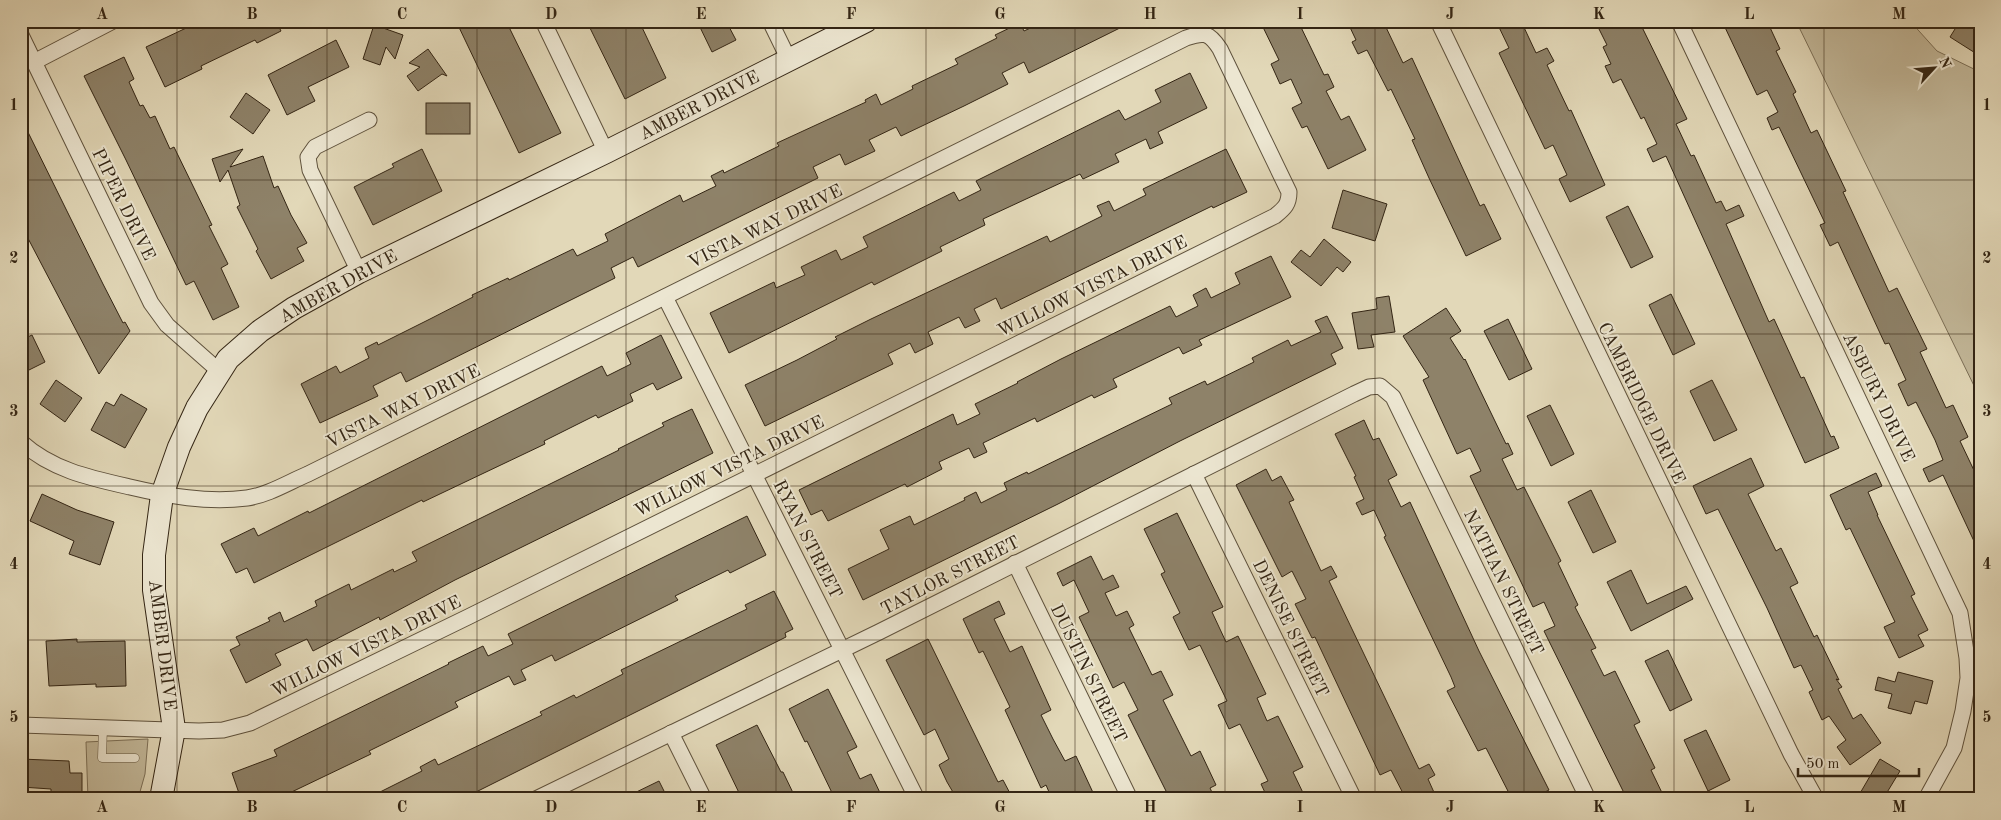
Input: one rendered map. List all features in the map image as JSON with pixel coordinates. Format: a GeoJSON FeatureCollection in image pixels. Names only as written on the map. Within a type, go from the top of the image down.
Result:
{"type":"FeatureCollection","features":[{"type":"Feature","properties":{"kind":"street"},"geometry":{"type":"LineString","coordinates":[[34,62],[113,21]]}},
{"type":"Feature","properties":{"kind":"street"},"geometry":{"type":"LineString","coordinates":[[543,21],[606,152]]}},
{"type":"Feature","properties":{"kind":"street"},"geometry":{"type":"LineString","coordinates":[[770,21],[788,60]]}},
{"type":"Feature","properties":{"kind":"street","name":"AMBER DRIVE"},"geometry":{"type":"LineString","coordinates":[[160,799],[174,729],[154,590],[154,555],[162,494],[179,447],[197,408],[228,359],[260,331],[294,308],[359,272],[606,152],[866,21]]}},
{"type":"Feature","properties":{"kind":"street","name":"CAMBRIDGE DRIVE"},"geometry":{"type":"LineString","coordinates":[[1438,21],[1787,745],[1816,799]]}},
{"type":"Feature","properties":{"kind":"street","name":"ASBURY DRIVE"},"geometry":{"type":"LineString","coordinates":[[1679,21],[1960,613],[1968,658],[1968,678],[1963,711],[1954,748],[1926,799]]}},
{"type":"Feature","properties":{"kind":"street","name":"VISTA WAY DRIVE"},"geometry":{"type":"LineString","coordinates":[[21,442],[32,452],[69,471],[86,477],[162,494],[192,498],[218,500],[249,498],[308,474],[1186,38],[1200,34],[1207,35],[1220,48],[1286,183],[1289,192],[1289,202]]}},
{"type":"Feature","properties":{"kind":"street","name":"PIPER DRIVE"},"geometry":{"type":"LineString","coordinates":[[21,35],[151,303],[167,324],[219,371]]}},
{"type":"Feature","properties":{"kind":"street"},"geometry":{"type":"LineString","coordinates":[[359,272],[310,170],[308,157],[315,147],[369,120]]}},
{"type":"Feature","properties":{"kind":"street","name":"WILLOW VISTA DRIVE"},"geometry":{"type":"LineString","coordinates":[[21,725],[199,731],[224,730],[250,723],[1275,216],[1289,202]]}},
{"type":"Feature","properties":{"kind":"street","name":"RYAN STREET"},"geometry":{"type":"LineString","coordinates":[[665,297],[843,648],[917,799]]}},
{"type":"Feature","properties":{"kind":"street","name":"TAYLOR STREET"},"geometry":{"type":"LineString","coordinates":[[536,799],[879,632],[1369,387],[1380,386]]}},
{"type":"Feature","properties":{"kind":"street","name":"NATHAN STREET"},"geometry":{"type":"LineString","coordinates":[[1380,386],[1393,397],[1588,799]]}},
{"type":"Feature","properties":{"kind":"street","name":"DENISE STREET"},"geometry":{"type":"LineString","coordinates":[[1194,474],[1354,799]]}},
{"type":"Feature","properties":{"kind":"street","name":"DUSTIN STREET"},"geometry":{"type":"LineString","coordinates":[[1015,563],[1130,799]]}},
{"type":"Feature","properties":{"kind":"street"},"geometry":{"type":"LineString","coordinates":[[671,733],[704,799]]}},
{"type":"Feature","properties":{"kind":"lane"},"geometry":{"type":"LineString","coordinates":[[103,728],[102,758],[135,758]]}},
{"type":"Feature","properties":{"kind":"shaded area"},"geometry":{"type":"Polygon","coordinates":[[[1796,21],[1910,21],[1937,51],[1980,72],[1980,398],[1796,21]]]}},
{"type":"Feature","properties":{"kind":"shaded area"},"geometry":{"type":"Polygon","coordinates":[[[148,739],[145,774],[138,799],[88,799],[86,742],[148,739]]]}},
{"type":"Feature","properties":{"kind":"building"},"geometry":{"type":"Polygon","coordinates":[[[201,21],[276,21],[281,31],[257,43],[255,40],[201,66],[202,69],[165,87],[146,47],[201,21]]]}},
{"type":"Feature","properties":{"kind":"building"},"geometry":{"type":"Polygon","coordinates":[[[456,21],[506,21],[561,133],[519,153],[456,21]]]}},
{"type":"Feature","properties":{"kind":"building"},"geometry":{"type":"Polygon","coordinates":[[[599,21],[639,21],[666,78],[625,99],[589,26],[599,21]]]}},
{"type":"Feature","properties":{"kind":"building"},"geometry":{"type":"Polygon","coordinates":[[[697,21],[726,21],[736,40],[712,52],[697,21]]]}},
{"type":"Feature","properties":{"kind":"building"},"geometry":{"type":"Polygon","coordinates":[[[1045,21],[1134,21],[1029,73],[1024,62],[1002,73],[1008,84],[901,136],[896,127],[869,140],[875,151],[845,165],[840,154],[813,167],[818,178],[638,267],[633,257],[611,268],[615,278],[406,382],[401,372],[373,386],[378,396],[320,423],[301,384],[336,366],[340,373],[369,358],[365,348],[377,342],[378,345],[473,297],[472,295],[508,278],[509,280],[573,249],[577,256],[608,241],[605,234],[680,195],[683,202],[716,186],[711,176],[723,170],[724,173],[779,146],[777,143],[866,102],[865,100],[876,94],[881,105],[913,89],[912,86],[958,64],[955,59],[997,38],[995,35],[1020,23],[1024,31],[1045,21]]]}},
{"type":"Feature","properties":{"kind":"building"},"geometry":{"type":"Polygon","coordinates":[[[1260,21],[1298,21],[1324,75],[1328,74],[1334,87],[1326,91],[1341,120],[1349,116],[1366,150],[1328,169],[1307,126],[1302,128],[1292,108],[1302,103],[1291,79],[1280,84],[1271,64],[1279,60],[1260,21]]]}},
{"type":"Feature","properties":{"kind":"building"},"geometry":{"type":"Polygon","coordinates":[[[1347,21],[1383,21],[1403,63],[1412,58],[1480,206],[1484,204],[1501,239],[1466,256],[1429,178],[1412,140],[1415,139],[1391,89],[1388,91],[1367,50],[1358,54],[1352,42],[1356,40],[1347,21]]]}},
{"type":"Feature","properties":{"kind":"building"},"geometry":{"type":"Polygon","coordinates":[[[1496,21],[1521,21],[1536,53],[1547,48],[1554,61],[1547,65],[1569,111],[1571,110],[1605,185],[1570,202],[1559,179],[1567,175],[1553,145],[1545,149],[1499,53],[1509,48],[1496,21]]]}},
{"type":"Feature","properties":{"kind":"building"},"geometry":{"type":"Polygon","coordinates":[[[1595,21],[1639,21],[1687,119],[1676,124],[1691,156],[1694,155],[1716,203],[1721,201],[1726,211],[1739,205],[1744,216],[1726,224],[1769,322],[1774,319],[1801,378],[1804,377],[1831,437],[1834,436],[1839,448],[1805,463],[1666,156],[1653,162],[1647,149],[1657,144],[1644,117],[1641,119],[1621,79],[1613,83],[1605,66],[1611,64],[1603,47],[1607,45],[1595,21]]]}},
{"type":"Feature","properties":{"kind":"building"},"geometry":{"type":"Polygon","coordinates":[[[1722,21],[1767,21],[1780,49],[1776,51],[1796,92],[1793,94],[1811,133],[1817,130],[1846,191],[1843,192],[1889,292],[1897,288],[1927,349],[1920,352],[1946,408],[1953,405],[1968,437],[1960,441],[1980,483],[1980,554],[1943,475],[1929,482],[1923,469],[1943,460],[1935,440],[1916,402],[1908,406],[1898,384],[1906,380],[1889,343],[1885,344],[1838,242],[1830,246],[1820,225],[1825,223],[1779,127],[1772,130],[1767,118],[1778,112],[1767,90],[1757,95],[1722,21]]]}},
{"type":"Feature","properties":{"kind":"building"},"geometry":{"type":"Polygon","coordinates":[[[1960,21],[1980,21],[1980,56],[1950,37],[1960,21]]]}},
{"type":"Feature","properties":{"kind":"building"},"geometry":{"type":"Polygon","coordinates":[[[369,23],[403,35],[395,59],[386,47],[380,65],[363,59],[373,28],[369,23]]]}},
{"type":"Feature","properties":{"kind":"building"},"geometry":{"type":"Polygon","coordinates":[[[336,40],[349,67],[308,87],[315,101],[287,115],[268,75],[336,40]]]}},
{"type":"Feature","properties":{"kind":"building"},"geometry":{"type":"Polygon","coordinates":[[[428,49],[447,76],[442,74],[418,91],[407,76],[420,67],[409,63],[428,49]]]}},
{"type":"Feature","properties":{"kind":"building"},"geometry":{"type":"Polygon","coordinates":[[[124,57],[134,79],[129,82],[140,106],[143,105],[150,118],[155,116],[170,149],[174,147],[212,225],[209,226],[228,264],[221,268],[239,307],[213,320],[194,281],[186,285],[84,76],[124,57]]]}},
{"type":"Feature","properties":{"kind":"building"},"geometry":{"type":"Polygon","coordinates":[[[1190,73],[1207,108],[1158,132],[1163,143],[1150,149],[1146,139],[1115,154],[1119,162],[1083,179],[1080,174],[983,219],[985,225],[940,247],[942,251],[874,285],[872,282],[729,353],[710,313],[774,282],[776,288],[805,275],[801,267],[836,250],[841,260],[868,247],[863,237],[954,192],[959,201],[981,190],[976,181],[1119,110],[1125,120],[1161,102],[1155,90],[1190,73]]]}},
{"type":"Feature","properties":{"kind":"building"},"geometry":{"type":"Polygon","coordinates":[[[246,93],[270,110],[253,134],[230,117],[246,93]]]}},
{"type":"Feature","properties":{"kind":"building"},"geometry":{"type":"Polygon","coordinates":[[[426,103],[470,103],[470,134],[426,134],[426,103]]]}},
{"type":"Feature","properties":{"kind":"building"},"geometry":{"type":"Polygon","coordinates":[[[21,118],[103,284],[123,323],[125,322],[130,331],[99,374],[21,225],[21,118]]]}},
{"type":"Feature","properties":{"kind":"building"},"geometry":{"type":"Polygon","coordinates":[[[243,149],[230,167],[263,156],[274,188],[278,186],[291,215],[307,243],[297,248],[304,261],[271,279],[256,251],[258,249],[237,207],[240,205],[228,170],[220,182],[212,159],[243,149]]]}},
{"type":"Feature","properties":{"kind":"building"},"geometry":{"type":"Polygon","coordinates":[[[422,149],[442,191],[373,225],[354,187],[394,167],[392,164],[422,149]]]}},
{"type":"Feature","properties":{"kind":"building"},"geometry":{"type":"Polygon","coordinates":[[[1226,149],[1247,192],[1213,208],[1212,206],[1001,309],[996,298],[974,309],[980,321],[965,328],[959,317],[928,332],[933,344],[915,353],[910,343],[888,354],[893,364],[765,426],[745,385],[797,360],[837,339],[835,337],[871,319],[1047,236],[1050,242],[1102,216],[1097,206],[1109,201],[1114,211],[1146,195],[1143,189],[1226,149]]]}},
{"type":"Feature","properties":{"kind":"building"},"geometry":{"type":"Polygon","coordinates":[[[1343,190],[1387,204],[1375,241],[1332,228],[1343,190]]]}},
{"type":"Feature","properties":{"kind":"building"},"geometry":{"type":"Polygon","coordinates":[[[1628,206],[1653,257],[1631,268],[1606,217],[1628,206]]]}},
{"type":"Feature","properties":{"kind":"building"},"geometry":{"type":"Polygon","coordinates":[[[1324,239],[1351,262],[1343,272],[1337,267],[1321,286],[1291,262],[1301,250],[1310,257],[1324,239]]]}},
{"type":"Feature","properties":{"kind":"building"},"geometry":{"type":"Polygon","coordinates":[[[1271,256],[1291,297],[1199,340],[1202,345],[1183,354],[1179,347],[1113,379],[1117,387],[1094,398],[1092,395],[1037,422],[1035,418],[983,443],[987,452],[974,458],[969,448],[939,462],[942,469],[907,487],[905,484],[828,521],[822,510],[811,515],[799,490],[953,414],[957,425],[980,414],[975,404],[1061,359],[1170,306],[1176,317],[1198,306],[1193,295],[1206,288],[1211,298],[1240,284],[1235,273],[1271,256]]]}},
{"type":"Feature","properties":{"kind":"building"},"geometry":{"type":"Polygon","coordinates":[[[1671,294],[1695,344],[1673,355],[1649,305],[1671,294]]]}},
{"type":"Feature","properties":{"kind":"building"},"geometry":{"type":"Polygon","coordinates":[[[1389,296],[1395,332],[1371,335],[1374,347],[1358,349],[1352,313],[1377,309],[1376,298],[1389,296]]]}},
{"type":"Feature","properties":{"kind":"building"},"geometry":{"type":"Polygon","coordinates":[[[1446,308],[1461,331],[1450,338],[1465,359],[1506,444],[1508,443],[1513,454],[1502,459],[1517,490],[1524,487],[1561,561],[1558,563],[1578,605],[1575,607],[1596,648],[1591,650],[1604,676],[1615,671],[1640,722],[1634,725],[1655,768],[1651,770],[1665,799],[1627,799],[1544,631],[1555,626],[1544,602],[1533,607],[1470,476],[1481,471],[1470,448],[1457,454],[1423,380],[1429,377],[1403,336],[1446,308]]]}},
{"type":"Feature","properties":{"kind":"building"},"geometry":{"type":"Polygon","coordinates":[[[1327,316],[1343,348],[1331,354],[1336,364],[863,600],[848,569],[889,549],[880,530],[910,516],[914,525],[965,500],[964,498],[976,492],[981,503],[1007,490],[1004,483],[1027,472],[1028,474],[1172,404],[1169,398],[1205,381],[1207,385],[1254,362],[1252,358],[1288,340],[1291,346],[1321,332],[1315,321],[1327,316]]]}},
{"type":"Feature","properties":{"kind":"building"},"geometry":{"type":"Polygon","coordinates":[[[1508,319],[1532,369],[1509,380],[1484,331],[1508,319]]]}},
{"type":"Feature","properties":{"kind":"building"},"geometry":{"type":"Polygon","coordinates":[[[32,335],[45,362],[21,374],[21,340],[32,335]]]}},
{"type":"Feature","properties":{"kind":"building"},"geometry":{"type":"Polygon","coordinates":[[[661,335],[682,378],[657,390],[653,383],[630,394],[633,401],[598,418],[596,415],[544,441],[545,444],[423,502],[422,500],[254,583],[247,568],[236,573],[221,544],[254,528],[258,536],[308,511],[309,513],[602,366],[607,376],[631,364],[626,353],[661,335]]]}},
{"type":"Feature","properties":{"kind":"building"},"geometry":{"type":"Polygon","coordinates":[[[56,380],[82,398],[65,422],[40,404],[56,380]]]}},
{"type":"Feature","properties":{"kind":"building"},"geometry":{"type":"Polygon","coordinates":[[[1712,380],[1737,430],[1714,441],[1690,391],[1712,380]]]}},
{"type":"Feature","properties":{"kind":"building"},"geometry":{"type":"Polygon","coordinates":[[[121,394],[147,409],[125,448],[91,430],[106,402],[114,406],[121,394]]]}},
{"type":"Feature","properties":{"kind":"building"},"geometry":{"type":"Polygon","coordinates":[[[1550,405],[1574,454],[1551,466],[1527,416],[1550,405]]]}},
{"type":"Feature","properties":{"kind":"building"},"geometry":{"type":"Polygon","coordinates":[[[692,409],[713,453],[455,580],[380,620],[379,617],[313,651],[307,639],[275,654],[281,665],[246,683],[230,650],[240,645],[236,637],[270,621],[268,618],[280,612],[284,622],[317,606],[315,601],[349,584],[351,590],[393,569],[394,572],[417,561],[412,552],[619,450],[664,426],[662,423],[692,409]]]}},
{"type":"Feature","properties":{"kind":"building"},"geometry":{"type":"Polygon","coordinates":[[[1364,420],[1373,440],[1379,438],[1397,475],[1388,480],[1401,507],[1410,502],[1479,651],[1549,790],[1539,795],[1541,799],[1512,799],[1486,748],[1478,751],[1447,691],[1455,687],[1451,677],[1384,537],[1386,536],[1374,510],[1362,515],[1356,503],[1364,499],[1354,477],[1356,476],[1335,434],[1364,420]]]}},
{"type":"Feature","properties":{"kind":"building"},"geometry":{"type":"Polygon","coordinates":[[[1751,458],[1764,486],[1748,494],[1776,551],[1781,548],[1798,583],[1790,587],[1814,637],[1817,635],[1839,680],[1836,679],[1842,687],[1838,689],[1853,719],[1861,714],[1881,743],[1850,765],[1837,747],[1846,740],[1829,716],[1822,720],[1809,692],[1813,690],[1801,665],[1794,668],[1767,608],[1718,509],[1706,514],[1693,486],[1751,458]]]}},
{"type":"Feature","properties":{"kind":"building"},"geometry":{"type":"Polygon","coordinates":[[[1266,469],[1272,481],[1281,476],[1294,500],[1289,502],[1321,571],[1331,566],[1337,577],[1329,581],[1419,769],[1429,764],[1435,775],[1428,779],[1437,799],[1406,799],[1391,770],[1380,775],[1315,637],[1312,638],[1295,604],[1306,599],[1292,571],[1282,577],[1236,485],[1266,469]]]}},
{"type":"Feature","properties":{"kind":"building"},"geometry":{"type":"Polygon","coordinates":[[[1876,473],[1882,486],[1868,492],[1915,594],[1911,596],[1928,630],[1918,635],[1924,646],[1899,658],[1884,627],[1895,622],[1850,528],[1846,530],[1830,495],[1876,473]]]}},
{"type":"Feature","properties":{"kind":"building"},"geometry":{"type":"Polygon","coordinates":[[[1591,490],[1616,542],[1593,553],[1568,502],[1591,490]]]}},
{"type":"Feature","properties":{"kind":"building"},"geometry":{"type":"Polygon","coordinates":[[[42,494],[77,510],[114,522],[100,565],[69,554],[74,541],[30,521],[42,494]]]}},
{"type":"Feature","properties":{"kind":"building"},"geometry":{"type":"Polygon","coordinates":[[[1177,513],[1223,607],[1212,612],[1226,642],[1238,636],[1266,694],[1257,698],[1267,721],[1278,716],[1303,767],[1293,772],[1306,799],[1268,799],[1261,784],[1268,781],[1240,724],[1229,729],[1218,705],[1227,701],[1200,645],[1189,650],[1173,617],[1180,613],[1161,574],[1165,572],[1144,529],[1177,513]]]}},
{"type":"Feature","properties":{"kind":"building"},"geometry":{"type":"Polygon","coordinates":[[[747,516],[766,555],[730,573],[728,570],[675,596],[678,600],[555,661],[552,655],[521,670],[526,680],[514,685],[509,676],[455,702],[458,707],[369,751],[371,754],[277,799],[241,799],[232,773],[277,756],[274,750],[483,646],[488,656],[513,644],[508,634],[747,516]]]}},
{"type":"Feature","properties":{"kind":"building"},"geometry":{"type":"Polygon","coordinates":[[[1091,556],[1103,580],[1113,575],[1119,587],[1105,593],[1116,616],[1127,611],[1134,625],[1129,628],[1152,675],[1161,671],[1173,695],[1163,700],[1191,756],[1200,751],[1216,785],[1210,788],[1215,799],[1170,799],[1128,715],[1138,710],[1124,682],[1113,688],[1079,617],[1089,612],[1074,580],[1063,586],[1057,573],[1091,556]]]}},
{"type":"Feature","properties":{"kind":"building"},"geometry":{"type":"Polygon","coordinates":[[[1631,570],[1647,604],[1686,586],[1693,599],[1631,631],[1607,582],[1631,570]]]}},
{"type":"Feature","properties":{"kind":"building"},"geometry":{"type":"Polygon","coordinates":[[[774,591],[793,629],[785,633],[786,637],[462,799],[449,799],[447,793],[435,799],[366,799],[422,771],[420,767],[435,759],[438,765],[542,715],[540,712],[574,695],[576,698],[623,674],[621,670],[747,609],[745,605],[774,591]]]}},
{"type":"Feature","properties":{"kind":"building"},"geometry":{"type":"Polygon","coordinates":[[[999,601],[1005,614],[994,619],[1010,652],[1022,646],[1051,710],[1041,715],[1065,761],[1076,756],[1096,799],[1052,799],[1046,785],[1041,788],[1005,710],[1010,707],[983,651],[979,653],[963,619],[999,601]]]}},
{"type":"Feature","properties":{"kind":"building"},"geometry":{"type":"Polygon","coordinates":[[[77,639],[77,642],[125,641],[126,686],[96,687],[96,684],[49,686],[46,641],[77,639]]]}},
{"type":"Feature","properties":{"kind":"building"},"geometry":{"type":"Polygon","coordinates":[[[928,639],[998,782],[1003,780],[1013,799],[957,799],[947,782],[939,765],[949,759],[935,729],[924,735],[886,660],[928,639]]]}},
{"type":"Feature","properties":{"kind":"building"},"geometry":{"type":"Polygon","coordinates":[[[1668,650],[1692,700],[1670,711],[1645,661],[1668,650]]]}},
{"type":"Feature","properties":{"kind":"building"},"geometry":{"type":"Polygon","coordinates":[[[1898,672],[1933,681],[1927,704],[1915,701],[1911,714],[1888,708],[1892,694],[1875,690],[1878,677],[1895,682],[1898,672]]]}},
{"type":"Feature","properties":{"kind":"building"},"geometry":{"type":"Polygon","coordinates":[[[828,689],[857,747],[847,752],[860,779],[871,774],[883,799],[835,799],[807,741],[805,742],[789,709],[828,689]]]}},
{"type":"Feature","properties":{"kind":"building"},"geometry":{"type":"Polygon","coordinates":[[[757,725],[796,799],[742,799],[716,745],[757,725]]]}},
{"type":"Feature","properties":{"kind":"building"},"geometry":{"type":"Polygon","coordinates":[[[1706,730],[1730,780],[1708,791],[1684,740],[1706,730]]]}},
{"type":"Feature","properties":{"kind":"building"},"geometry":{"type":"Polygon","coordinates":[[[21,759],[69,761],[70,773],[82,773],[82,799],[51,799],[51,789],[21,787],[21,759]]]}},
{"type":"Feature","properties":{"kind":"building"},"geometry":{"type":"Polygon","coordinates":[[[1880,759],[1900,771],[1883,799],[1866,799],[1859,795],[1880,759]]]}},
{"type":"Feature","properties":{"kind":"building"},"geometry":{"type":"Polygon","coordinates":[[[659,781],[668,799],[622,799],[659,781]]]}}]}
